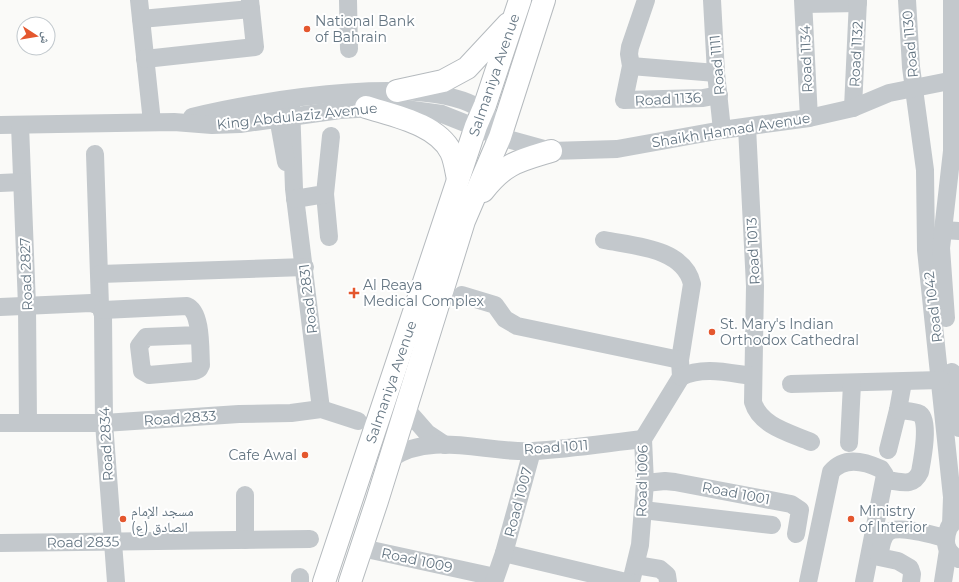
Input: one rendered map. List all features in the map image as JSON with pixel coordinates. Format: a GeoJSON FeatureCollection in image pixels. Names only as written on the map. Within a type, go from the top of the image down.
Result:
{"type":"FeatureCollection","features":[{"type":"Feature","properties":{"kind":"main road","name":"Salmaniya Avenue"},"geometry":{"type":"LineString","coordinates":[[350,582],[406,409],[464,221],[500,137],[544,0]]}},
{"type":"Feature","properties":{"kind":"main road","name":"Salmaniya Avenue"},"geometry":{"type":"LineString","coordinates":[[324,582],[458,179],[517,8]]}},
{"type":"Feature","properties":{"kind":"main road"},"geometry":{"type":"LineString","coordinates":[[397,91],[443,81],[467,68],[517,8]]}},
{"type":"Feature","properties":{"kind":"main road"},"geometry":{"type":"LineString","coordinates":[[366,107],[431,130],[443,139],[452,153],[458,179]]}},
{"type":"Feature","properties":{"kind":"main road"},"geometry":{"type":"LineString","coordinates":[[464,221],[483,191],[511,163],[551,151]]}},
{"type":"Feature","properties":{"kind":"street"},"geometry":{"type":"LineString","coordinates":[[138,0],[152,122]]}},
{"type":"Feature","properties":{"kind":"street"},"geometry":{"type":"LineString","coordinates":[[348,0],[349,49]]}},
{"type":"Feature","properties":{"kind":"street","name":"Road 1136"},"geometry":{"type":"LineString","coordinates":[[646,0],[630,47],[629,54],[631,66],[624,100],[703,98],[719,95]]}},
{"type":"Feature","properties":{"kind":"street","name":"Road 1111"},"geometry":{"type":"LineString","coordinates":[[712,0],[716,73],[722,130]]}},
{"type":"Feature","properties":{"kind":"street","name":"Road 1130"},"geometry":{"type":"LineString","coordinates":[[907,0],[914,89]]}},
{"type":"Feature","properties":{"kind":"street","name":"Road 1042"},"geometry":{"type":"LineString","coordinates":[[952,0],[955,80],[953,137],[955,170],[951,230],[941,248],[944,305],[959,428]]}},
{"type":"Feature","properties":{"kind":"street"},"geometry":{"type":"LineString","coordinates":[[804,2],[858,1]]}},
{"type":"Feature","properties":{"kind":"street","name":"Road 1132"},"geometry":{"type":"LineString","coordinates":[[853,108],[858,1]]}},
{"type":"Feature","properties":{"kind":"street","name":"Road 1134"},"geometry":{"type":"LineString","coordinates":[[804,2],[808,118]]}},
{"type":"Feature","properties":{"kind":"street"},"geometry":{"type":"LineString","coordinates":[[141,19],[250,5],[255,48],[145,59]]}},
{"type":"Feature","properties":{"kind":"street"},"geometry":{"type":"LineString","coordinates":[[631,66],[716,73]]}},
{"type":"Feature","properties":{"kind":"street","name":"Shaikh Hamad Avenue"},"geometry":{"type":"LineString","coordinates":[[500,137],[551,151],[617,149],[722,130],[808,118],[853,108],[889,94],[955,80]]}},
{"type":"Feature","properties":{"kind":"street","name":"Road 1042"},"geometry":{"type":"LineString","coordinates":[[914,89],[925,170],[925,235],[952,497],[952,538],[943,582]]}},
{"type":"Feature","properties":{"kind":"street","name":"King Abdulaziz Avenue"},"geometry":{"type":"LineString","coordinates":[[0,125],[174,122],[212,125],[284,109],[338,94],[397,91],[448,97],[479,118],[500,137]]}},
{"type":"Feature","properties":{"kind":"street","name":"King Abdulaziz Avenue"},"geometry":{"type":"LineString","coordinates":[[284,109],[366,107],[417,109],[442,114],[479,118]]}},
{"type":"Feature","properties":{"kind":"street","name":"Road 2831"},"geometry":{"type":"LineString","coordinates":[[284,109],[282,148],[295,194],[321,409]]}},
{"type":"Feature","properties":{"kind":"street","name":"Road 2827"},"geometry":{"type":"LineString","coordinates":[[20,125],[27,306],[28,423]]}},
{"type":"Feature","properties":{"kind":"street","name":"Road 1013"},"geometry":{"type":"LineString","coordinates":[[747,127],[755,286],[752,376],[753,402],[755,411],[769,423],[811,442]]}},
{"type":"Feature","properties":{"kind":"street"},"geometry":{"type":"LineString","coordinates":[[329,236],[325,194],[331,136]]}},
{"type":"Feature","properties":{"kind":"street","name":"Road 2834"},"geometry":{"type":"LineString","coordinates":[[95,154],[104,423],[116,582]]}},
{"type":"Feature","properties":{"kind":"street"},"geometry":{"type":"LineString","coordinates":[[925,170],[955,170]]}},
{"type":"Feature","properties":{"kind":"street"},"geometry":{"type":"LineString","coordinates":[[0,183],[22,182]]}},
{"type":"Feature","properties":{"kind":"street"},"geometry":{"type":"LineString","coordinates":[[295,194],[325,194]]}},
{"type":"Feature","properties":{"kind":"street","name":"Road 1006"},"geometry":{"type":"LineString","coordinates":[[604,240],[655,251],[674,259],[690,274],[692,284],[680,368],[643,439],[645,483],[643,510],[636,565],[632,582]]}},
{"type":"Feature","properties":{"kind":"street"},"geometry":{"type":"LineString","coordinates":[[100,274],[305,267]]}},
{"type":"Feature","properties":{"kind":"street"},"geometry":{"type":"LineString","coordinates":[[462,295],[495,305],[505,319],[517,326],[680,368],[690,373],[711,371],[752,376]]}},
{"type":"Feature","properties":{"kind":"street"},"geometry":{"type":"LineString","coordinates":[[0,307],[91,303],[101,308],[187,306],[192,308],[196,313],[199,335]]}},
{"type":"Feature","properties":{"kind":"street"},"geometry":{"type":"LineString","coordinates":[[791,384],[852,384],[941,380]]}},
{"type":"Feature","properties":{"kind":"street"},"geometry":{"type":"LineString","coordinates":[[888,450],[903,382]]}},
{"type":"Feature","properties":{"kind":"street"},"geometry":{"type":"LineString","coordinates":[[849,443],[852,384]]}},
{"type":"Feature","properties":{"kind":"street","name":"Road 2833"},"geometry":{"type":"LineString","coordinates":[[0,423],[104,423],[239,414],[291,413],[321,409],[358,421]]}},
{"type":"Feature","properties":{"kind":"street","name":"Road 1011"},"geometry":{"type":"LineString","coordinates":[[406,409],[427,433],[445,445]]}},
{"type":"Feature","properties":{"kind":"street"},"geometry":{"type":"LineString","coordinates":[[893,481],[908,483],[914,482],[918,477],[920,472],[925,428],[923,417],[919,414],[898,410]]}},
{"type":"Feature","properties":{"kind":"street","name":"Road 1011"},"geometry":{"type":"LineString","coordinates":[[390,459],[410,448],[445,445],[532,452],[643,439]]}},
{"type":"Feature","properties":{"kind":"street","name":"Road 1007"},"geometry":{"type":"LineString","coordinates":[[494,579],[504,553],[532,452]]}},
{"type":"Feature","properties":{"kind":"street"},"geometry":{"type":"LineString","coordinates":[[808,582],[831,472],[836,465],[852,461],[881,468],[885,475],[864,582]]}},
{"type":"Feature","properties":{"kind":"street","name":"Road 1001"},"geometry":{"type":"LineString","coordinates":[[645,483],[670,481],[791,504],[800,510],[796,534]]}},
{"type":"Feature","properties":{"kind":"street"},"geometry":{"type":"LineString","coordinates":[[245,495],[245,540]]}},
{"type":"Feature","properties":{"kind":"street"},"geometry":{"type":"LineString","coordinates":[[643,510],[772,525]]}},
{"type":"Feature","properties":{"kind":"street"},"geometry":{"type":"LineString","coordinates":[[873,582],[883,539],[886,534],[897,528],[952,538]]}},
{"type":"Feature","properties":{"kind":"street","name":"Road 2835"},"geometry":{"type":"LineString","coordinates":[[0,543],[310,540]]}},
{"type":"Feature","properties":{"kind":"street","name":"Road 1009"},"geometry":{"type":"LineString","coordinates":[[362,548],[494,579]]}},
{"type":"Feature","properties":{"kind":"street","name":"Road 1007"},"geometry":{"type":"LineString","coordinates":[[504,553],[626,582]]}},
{"type":"Feature","properties":{"kind":"street"},"geometry":{"type":"LineString","coordinates":[[879,557],[898,561],[910,568],[912,574],[911,582]]}},
{"type":"Feature","properties":{"kind":"street"},"geometry":{"type":"LineString","coordinates":[[636,565],[660,569],[667,575],[668,582]]}},
{"type":"Feature","properties":{"kind":"place","name":"National Bank of Bahrain"},"geometry":{"type":"Point","coordinates":[307,29]}},
{"type":"Feature","properties":{"kind":"place","name":"Al Reaya Medical Complex"},"geometry":{"type":"Point","coordinates":[354,293]}},
{"type":"Feature","properties":{"kind":"place","name":"St. Mary's Indian Orthodox Cathedral"},"geometry":{"type":"Point","coordinates":[712,332]}},
{"type":"Feature","properties":{"kind":"place","name":"Cafe Awal"},"geometry":{"type":"Point","coordinates":[305,455]}},
{"type":"Feature","properties":{"kind":"place","name":"مسجد الإمام الصادق (ع)"},"geometry":{"type":"Point","coordinates":[123,519]}},
{"type":"Feature","properties":{"kind":"place","name":"Ministry of Interior"},"geometry":{"type":"Point","coordinates":[851,519]}}]}
